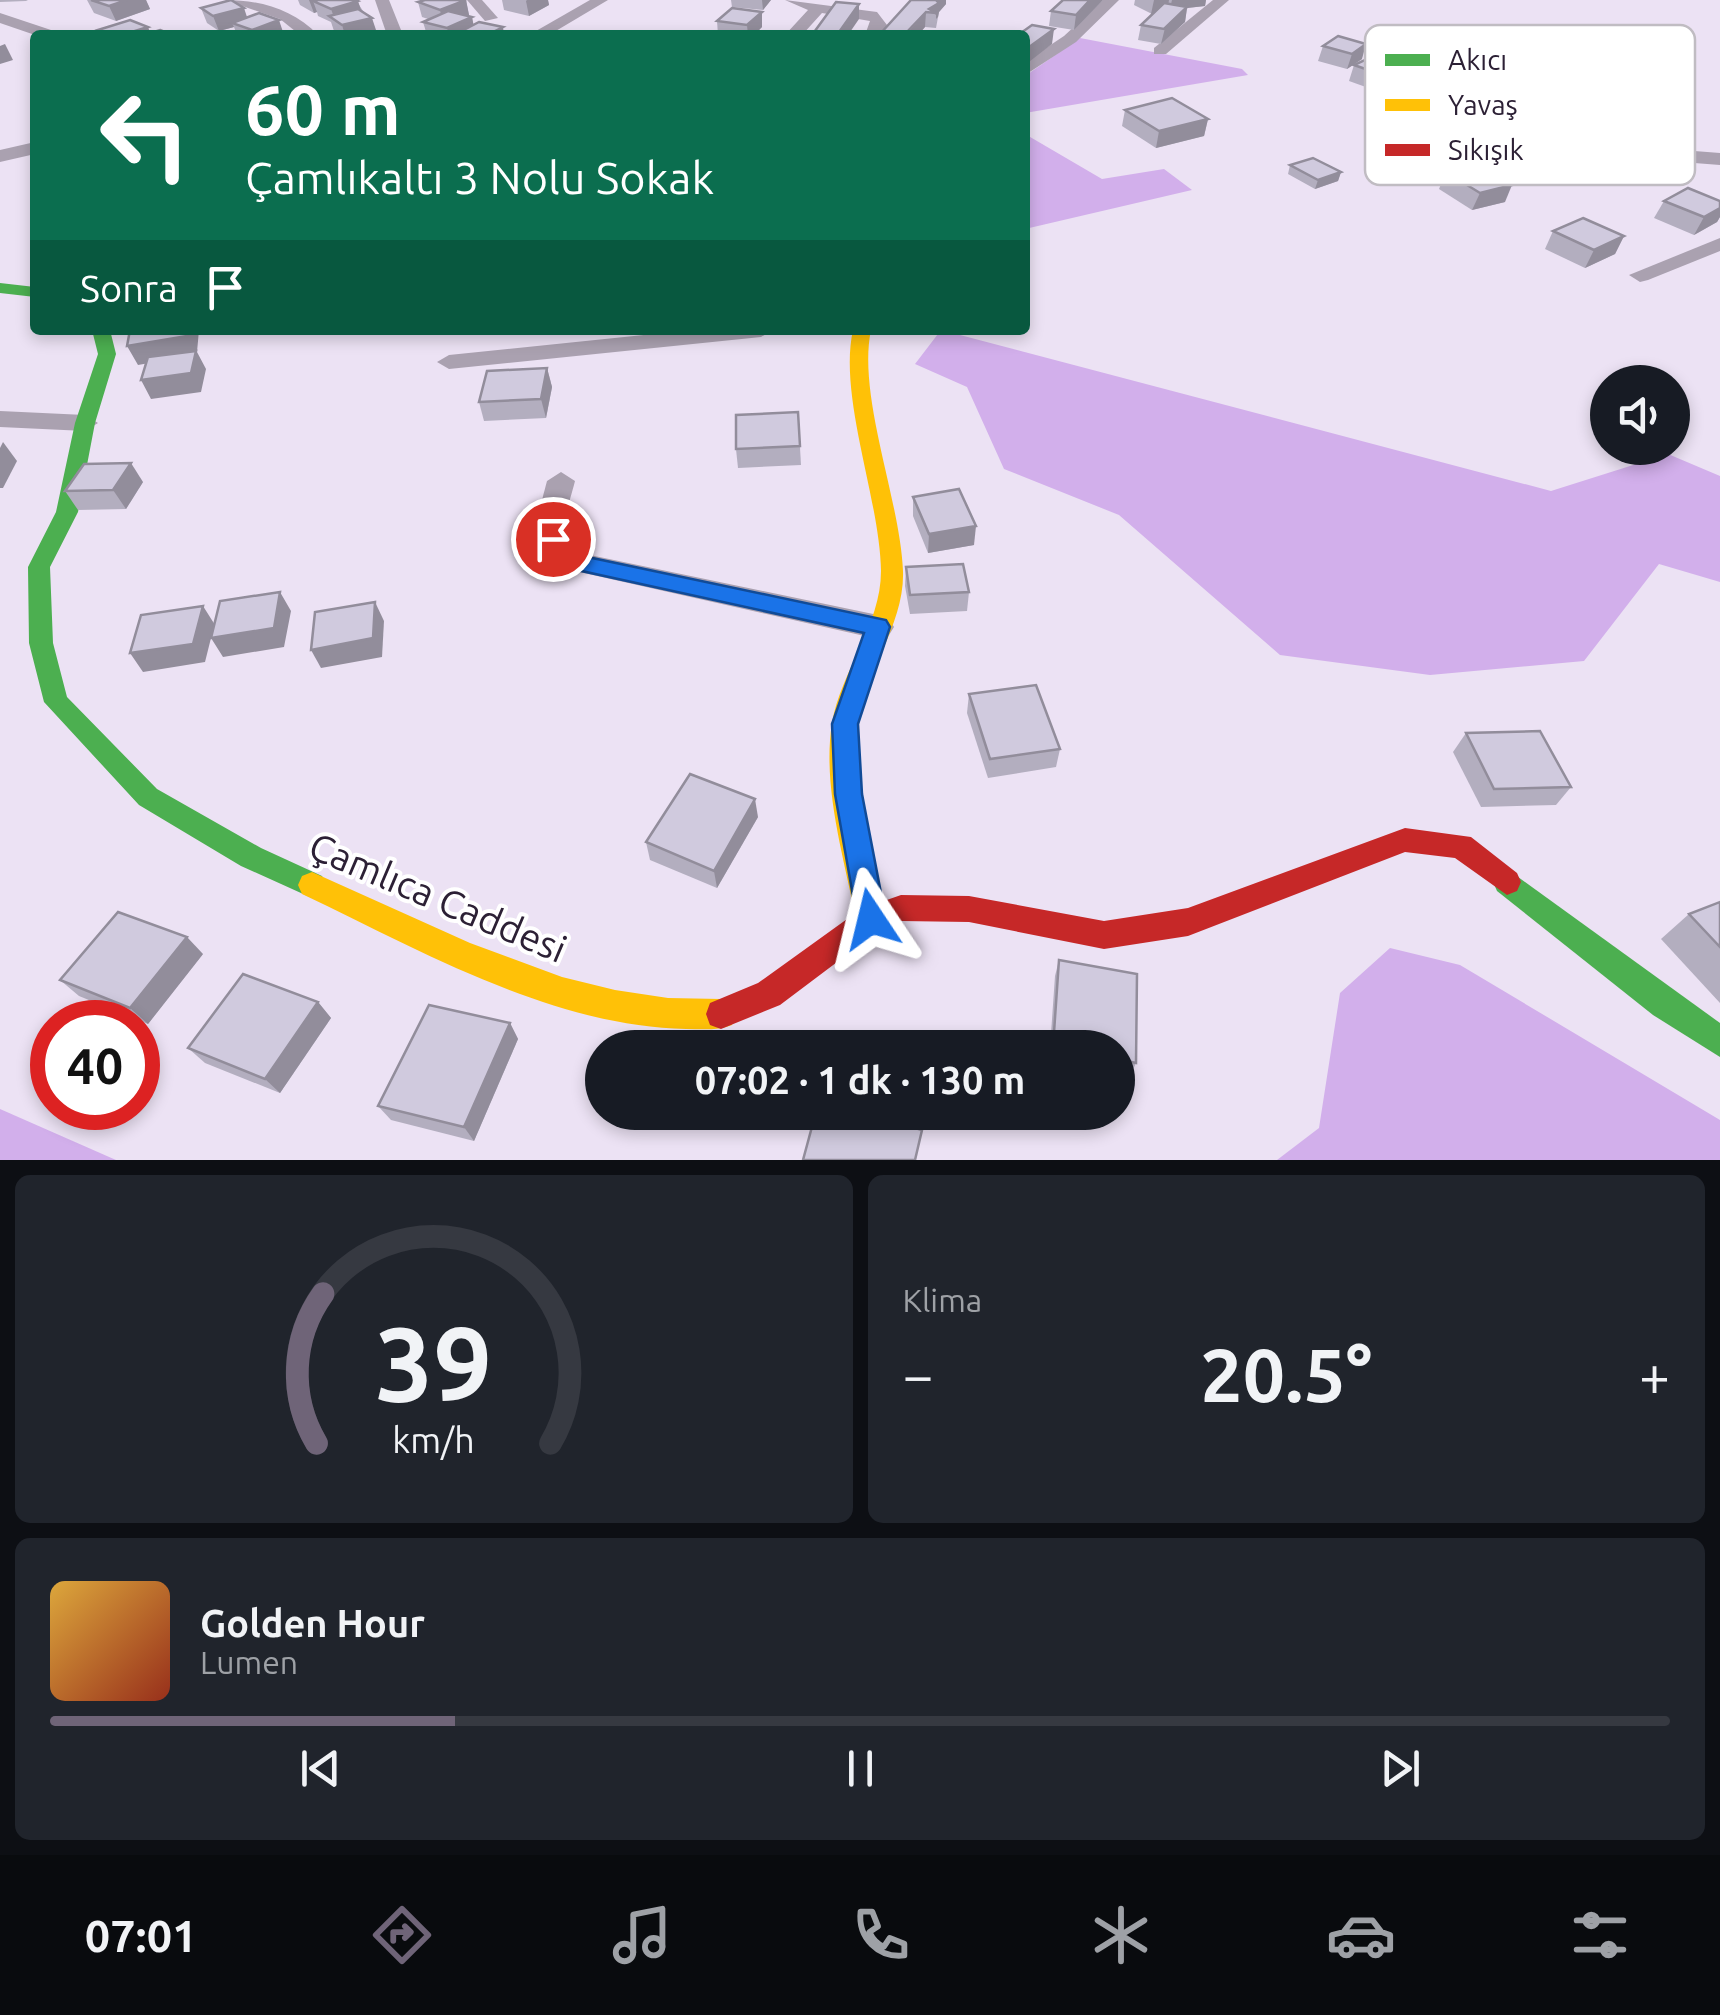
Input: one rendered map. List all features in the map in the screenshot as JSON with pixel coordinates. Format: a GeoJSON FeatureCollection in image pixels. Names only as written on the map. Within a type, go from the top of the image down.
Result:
{"type":"FeatureCollection","features":[{"type":"Feature","properties":{"kind":"street"},"geometry":{"type":"LineString","coordinates":[[232,0],[286,16],[304,30]]}},
{"type":"Feature","properties":{"kind":"street"},"geometry":{"type":"LineString","coordinates":[[382,0],[393,30]]}},
{"type":"Feature","properties":{"kind":"street"},"geometry":{"type":"LineString","coordinates":[[474,0],[490,18]]}},
{"type":"Feature","properties":{"kind":"street"},"geometry":{"type":"LineString","coordinates":[[546,30],[601,0]]}},
{"type":"Feature","properties":{"kind":"street"},"geometry":{"type":"LineString","coordinates":[[792,0],[877,17],[876,30]]}},
{"type":"Feature","properties":{"kind":"street"},"geometry":{"type":"LineString","coordinates":[[1030,66],[1070,38],[1112,0]]}},
{"type":"Feature","properties":{"kind":"street"},"geometry":{"type":"LineString","coordinates":[[1160,50],[1222,0]]}},
{"type":"Feature","properties":{"kind":"street"},"geometry":{"type":"LineString","coordinates":[[798,30],[818,8]]}},
{"type":"Feature","properties":{"kind":"street"},"geometry":{"type":"LineString","coordinates":[[0,18],[36,30]]}},
{"type":"Feature","properties":{"kind":"street"},"geometry":{"type":"LineString","coordinates":[[0,156],[30,149]]}},
{"type":"Feature","properties":{"kind":"street"},"geometry":{"type":"LineString","coordinates":[[1695,157],[1720,159]]}},
{"type":"Feature","properties":{"kind":"street"},"geometry":{"type":"LineString","coordinates":[[1640,275],[1720,244]]}},
{"type":"Feature","properties":{"kind":"street"},"geometry":{"type":"LineString","coordinates":[[0,288],[30,291]]}},
{"type":"Feature","properties":{"kind":"street","name":"Çamlıca Caddesi"},"geometry":{"type":"LineString","coordinates":[[102,335],[107,354],[85,423],[67,512],[39,567],[41,643],[56,702],[148,798],[251,857],[492,967],[610,1002],[684,1016],[728,1014],[769,994],[871,919],[901,908],[969,910],[1104,935],[1188,922],[1405,840],[1460,846],[1664,1004],[1720,1041]]}},
{"type":"Feature","properties":{"kind":"street"},"geometry":{"type":"LineString","coordinates":[[448,362],[711,335]]}},
{"type":"Feature","properties":{"kind":"street"},"geometry":{"type":"LineString","coordinates":[[858,335],[856,361],[872,426],[892,578],[845,724],[848,794],[871,919]]}},
{"type":"Feature","properties":{"kind":"street"},"geometry":{"type":"LineString","coordinates":[[0,420],[85,423]]}},
{"type":"Feature","properties":{"kind":"street"},"geometry":{"type":"LineString","coordinates":[[562,481],[551,520],[553,539],[576,562],[878,627]]}},
{"type":"Feature","properties":{"kind":"shaded area"},"geometry":{"type":"Polygon","coordinates":[[[1080,38],[1242,69],[1248,75],[1030,112],[1030,73],[1080,38]]]}},
{"type":"Feature","properties":{"kind":"shaded area"},"geometry":{"type":"Polygon","coordinates":[[[1030,137],[1102,179],[1164,169],[1192,190],[1030,228],[1030,137]]]}},
{"type":"Feature","properties":{"kind":"shaded area"},"geometry":{"type":"Polygon","coordinates":[[[937,335],[960,335],[1551,491],[1633,465],[1690,463],[1720,476],[1720,582],[1659,564],[1584,661],[1430,675],[1280,655],[1119,515],[1004,469],[967,387],[915,364],[937,335]]]}},
{"type":"Feature","properties":{"kind":"shaded area"},"geometry":{"type":"Polygon","coordinates":[[[1390,948],[1460,965],[1720,1120],[1720,1160],[1277,1160],[1319,1128],[1340,993],[1390,948]]]}},
{"type":"Feature","properties":{"kind":"shaded area"},"geometry":{"type":"Polygon","coordinates":[[[0,1109],[30,1122],[30,1130],[48,1130],[116,1160],[0,1160],[0,1109]]]}},
{"type":"Feature","properties":{"kind":"building"},"geometry":{"type":"Polygon","coordinates":[[[91,0],[127,0],[109,6],[91,0]]]}},
{"type":"Feature","properties":{"kind":"building"},"geometry":{"type":"Polygon","coordinates":[[[231,0],[244,8],[213,16],[201,8],[231,0]]]}},
{"type":"Feature","properties":{"kind":"building"},"geometry":{"type":"Polygon","coordinates":[[[466,0],[440,10],[418,2],[466,0]]]}},
{"type":"Feature","properties":{"kind":"building"},"geometry":{"type":"Polygon","coordinates":[[[911,0],[939,3],[929,9],[936,13],[926,12],[909,30],[884,30],[911,0]]]}},
{"type":"Feature","properties":{"kind":"building"},"geometry":{"type":"Polygon","coordinates":[[[1063,0],[1090,0],[1076,15],[1051,11],[1063,0]]]}},
{"type":"Feature","properties":{"kind":"building"},"geometry":{"type":"Polygon","coordinates":[[[313,1],[358,1],[331,9],[313,1]]]}},
{"type":"Feature","properties":{"kind":"building"},"geometry":{"type":"Polygon","coordinates":[[[836,2],[859,4],[841,30],[816,30],[836,2]]]}},
{"type":"Feature","properties":{"kind":"building"},"geometry":{"type":"Polygon","coordinates":[[[1164,3],[1187,7],[1164,29],[1141,25],[1164,3]]]}},
{"type":"Feature","properties":{"kind":"building"},"geometry":{"type":"Polygon","coordinates":[[[732,8],[762,12],[747,25],[717,21],[732,8]]]}},
{"type":"Feature","properties":{"kind":"building"},"geometry":{"type":"Polygon","coordinates":[[[358,9],[372,18],[342,25],[329,16],[358,9]]]}},
{"type":"Feature","properties":{"kind":"building"},"geometry":{"type":"Polygon","coordinates":[[[448,11],[472,17],[447,28],[423,22],[448,11]]]}},
{"type":"Feature","properties":{"kind":"building"},"geometry":{"type":"Polygon","coordinates":[[[259,13],[279,20],[252,30],[232,23],[259,13]]]}},
{"type":"Feature","properties":{"kind":"building"},"geometry":{"type":"Polygon","coordinates":[[[130,20],[148,27],[138,30],[98,30],[130,20]]]}},
{"type":"Feature","properties":{"kind":"building"},"geometry":{"type":"Polygon","coordinates":[[[479,22],[503,27],[497,30],[464,30],[479,22]]]}},
{"type":"Feature","properties":{"kind":"building"},"geometry":{"type":"Polygon","coordinates":[[[1032,25],[1054,29],[1030,46],[1030,30],[1025,30],[1032,25]]]}},
{"type":"Feature","properties":{"kind":"building"},"geometry":{"type":"Polygon","coordinates":[[[1338,36],[1365,44],[1352,54],[1323,46],[1338,36]]]}},
{"type":"Feature","properties":{"kind":"building"},"geometry":{"type":"Polygon","coordinates":[[[1172,98],[1208,119],[1159,131],[1125,110],[1172,98]]]}},
{"type":"Feature","properties":{"kind":"building"},"geometry":{"type":"Polygon","coordinates":[[[1313,158],[1341,172],[1318,180],[1290,165],[1313,158]]]}},
{"type":"Feature","properties":{"kind":"building"},"geometry":{"type":"Polygon","coordinates":[[[1467,185],[1512,185],[1480,193],[1467,185]]]}},
{"type":"Feature","properties":{"kind":"building"},"geometry":{"type":"Polygon","coordinates":[[[1688,188],[1720,201],[1720,208],[1704,217],[1664,201],[1688,188]]]}},
{"type":"Feature","properties":{"kind":"building"},"geometry":{"type":"Polygon","coordinates":[[[1583,218],[1624,236],[1594,250],[1553,231],[1583,218]]]}},
{"type":"Feature","properties":{"kind":"building"},"geometry":{"type":"Polygon","coordinates":[[[129,335],[187,335],[187,336],[127,346],[129,335]]]}},
{"type":"Feature","properties":{"kind":"building"},"geometry":{"type":"Polygon","coordinates":[[[196,351],[191,373],[141,380],[148,357],[196,351]]]}},
{"type":"Feature","properties":{"kind":"building"},"geometry":{"type":"Polygon","coordinates":[[[547,368],[541,399],[479,402],[487,371],[547,368]]]}},
{"type":"Feature","properties":{"kind":"building"},"geometry":{"type":"Polygon","coordinates":[[[798,412],[800,446],[736,449],[736,415],[798,412]]]}},
{"type":"Feature","properties":{"kind":"building"},"geometry":{"type":"Polygon","coordinates":[[[131,463],[113,490],[65,491],[84,464],[131,463]]]}},
{"type":"Feature","properties":{"kind":"building"},"geometry":{"type":"Polygon","coordinates":[[[959,489],[976,526],[929,534],[913,497],[959,489]]]}},
{"type":"Feature","properties":{"kind":"building"},"geometry":{"type":"Polygon","coordinates":[[[963,564],[969,592],[910,595],[906,567],[963,564]]]}},
{"type":"Feature","properties":{"kind":"building"},"geometry":{"type":"Polygon","coordinates":[[[280,592],[274,628],[211,638],[220,601],[280,592]]]}},
{"type":"Feature","properties":{"kind":"building"},"geometry":{"type":"Polygon","coordinates":[[[375,602],[373,638],[311,650],[315,612],[375,602]]]}},
{"type":"Feature","properties":{"kind":"building"},"geometry":{"type":"Polygon","coordinates":[[[203,606],[193,644],[130,653],[141,615],[203,606]]]}},
{"type":"Feature","properties":{"kind":"building"},"geometry":{"type":"Polygon","coordinates":[[[1036,685],[1060,749],[990,759],[969,694],[1036,685]]]}},
{"type":"Feature","properties":{"kind":"building"},"geometry":{"type":"Polygon","coordinates":[[[1540,731],[1571,787],[1494,789],[1466,733],[1540,731]]]}},
{"type":"Feature","properties":{"kind":"building"},"geometry":{"type":"Polygon","coordinates":[[[690,774],[755,799],[714,871],[646,842],[690,774]]]}},
{"type":"Feature","properties":{"kind":"building"},"geometry":{"type":"Polygon","coordinates":[[[1720,902],[1720,947],[1689,914],[1720,902]]]}},
{"type":"Feature","properties":{"kind":"building"},"geometry":{"type":"Polygon","coordinates":[[[118,912],[187,937],[136,1000],[110,1000],[60,980],[118,912]]]}},
{"type":"Feature","properties":{"kind":"building"},"geometry":{"type":"Polygon","coordinates":[[[1059,960],[1137,974],[1136,1063],[1135,1030],[1054,1030],[1059,960]]]}},
{"type":"Feature","properties":{"kind":"building"},"geometry":{"type":"Polygon","coordinates":[[[243,974],[318,1002],[265,1079],[188,1048],[243,974]]]}},
{"type":"Feature","properties":{"kind":"building"},"geometry":{"type":"Polygon","coordinates":[[[429,1005],[510,1023],[464,1127],[378,1106],[429,1005]]]}},
{"type":"Feature","properties":{"kind":"building"},"geometry":{"type":"Polygon","coordinates":[[[811,1130],[922,1130],[915,1160],[803,1160],[811,1130]]]}},
{"type":"Feature","properties":{"kind":"traffic: fast"},"geometry":{"type":"LineString","coordinates":[[0,288],[30,291]]}},
{"type":"Feature","properties":{"kind":"traffic: fast"},"geometry":{"type":"LineString","coordinates":[[102,335],[107,354],[85,423],[67,512],[39,567],[41,643],[56,702],[148,797],[251,857],[312,885]]}},
{"type":"Feature","properties":{"kind":"traffic: fast"},"geometry":{"type":"LineString","coordinates":[[1507,882],[1664,1004],[1720,1041]]}},
{"type":"Feature","properties":{"kind":"traffic: slow"},"geometry":{"type":"LineString","coordinates":[[861,335],[860,372],[892,577],[885,612],[849,705],[843,745],[850,821],[871,919]]}},
{"type":"Feature","properties":{"kind":"traffic: slow"},"geometry":{"type":"LineString","coordinates":[[312,885],[460,953],[562,992],[668,1013],[721,1014]]}},
{"type":"Feature","properties":{"kind":"traffic: jam"},"geometry":{"type":"LineString","coordinates":[[721,1014],[769,994],[871,919],[901,908],[969,909],[1104,935],[1188,922],[1405,840],[1461,846],[1507,882]]}},
{"type":"Feature","properties":{"kind":"route"},"geometry":{"type":"LineString","coordinates":[[553,539],[576,562],[878,627],[845,724],[848,794],[871,919]]}}]}
